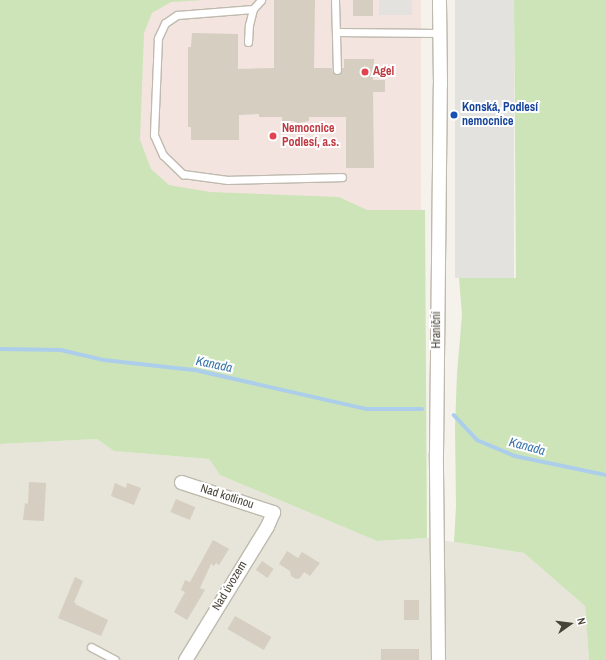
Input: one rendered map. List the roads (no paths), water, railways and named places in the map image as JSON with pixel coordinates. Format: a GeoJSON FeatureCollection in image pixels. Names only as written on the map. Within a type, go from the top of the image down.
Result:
{"type":"FeatureCollection","features":[{"type":"Feature","properties":{"kind":"street","name":"Hraniční"},"geometry":{"type":"LineString","coordinates":[[438,660],[436,453],[440,84],[438,33],[439,0]]}},
{"type":"Feature","properties":{"kind":"street","name":"Nad kotlinou"},"geometry":{"type":"LineString","coordinates":[[181,482],[273,512]]}},
{"type":"Feature","properties":{"kind":"street","name":"Nad úvozem"},"geometry":{"type":"LineString","coordinates":[[186,660],[267,526],[273,512]]}},
{"type":"Feature","properties":{"kind":"lane"},"geometry":{"type":"LineString","coordinates":[[248,42],[249,26],[253,9],[260,0]]}},
{"type":"Feature","properties":{"kind":"lane"},"geometry":{"type":"LineString","coordinates":[[335,0],[337,70]]}},
{"type":"Feature","properties":{"kind":"lane"},"geometry":{"type":"LineString","coordinates":[[253,9],[177,15],[165,23],[158,38],[154,135],[163,155],[183,174],[228,180],[342,177]]}},
{"type":"Feature","properties":{"kind":"lane"},"geometry":{"type":"LineString","coordinates":[[336,32],[438,33]]}},
{"type":"Feature","properties":{"kind":"lane"},"geometry":{"type":"LineString","coordinates":[[91,647],[115,660]]}},
{"type":"Feature","properties":{"kind":"waterway","name":"Kanada"},"geometry":{"type":"LineString","coordinates":[[0,349],[61,350],[104,360],[195,370],[367,409],[422,409]]}},
{"type":"Feature","properties":{"kind":"waterway","name":"Kanada"},"geometry":{"type":"LineString","coordinates":[[454,415],[477,440],[515,456],[606,475]]}},
{"type":"Feature","properties":{"kind":"place","name":"Agel"},"geometry":{"type":"Point","coordinates":[365,72]}},
{"type":"Feature","properties":{"kind":"place","name":"Konská, Podlesí nemocnice"},"geometry":{"type":"Point","coordinates":[454,115]}},
{"type":"Feature","properties":{"kind":"place","name":"Nemocnice Podlesí, a.s."},"geometry":{"type":"Point","coordinates":[273,136]}}]}
